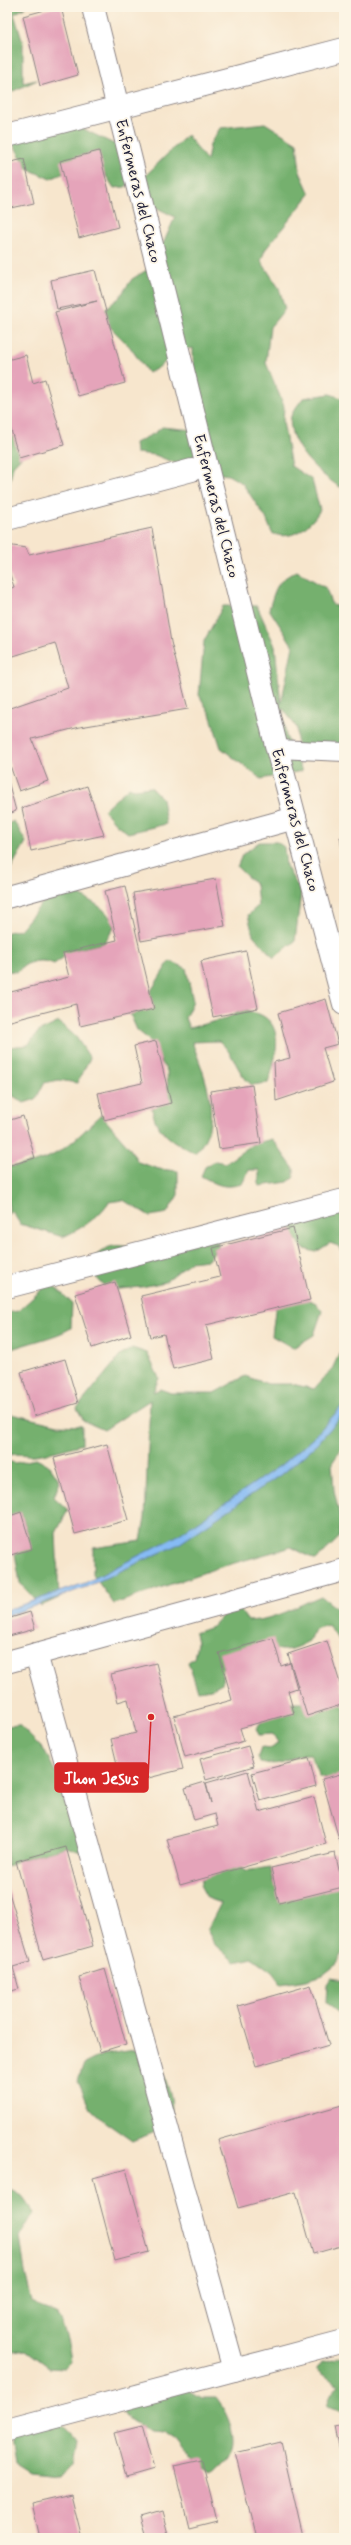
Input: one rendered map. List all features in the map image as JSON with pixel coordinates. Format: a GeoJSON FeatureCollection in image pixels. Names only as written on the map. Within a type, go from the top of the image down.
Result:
{"type":"FeatureCollection","features":[{"type":"Feature","properties":{"kind":"street","name":"Enfermeras del Chaco"},"geometry":{"type":"LineString","coordinates":[[93,7],[277,749],[344,1004]]}},
{"type":"Feature","properties":{"kind":"street"},"geometry":{"type":"LineString","coordinates":[[7,136],[344,49]]}},
{"type":"Feature","properties":{"kind":"street"},"geometry":{"type":"LineString","coordinates":[[7,519],[192,470]]}},
{"type":"Feature","properties":{"kind":"street"},"geometry":{"type":"LineString","coordinates":[[7,897],[295,818]]}},
{"type":"Feature","properties":{"kind":"street"},"geometry":{"type":"LineString","coordinates":[[7,1286],[344,1200]]}},
{"type":"Feature","properties":{"kind":"street"},"geometry":{"type":"LineString","coordinates":[[7,1662],[344,1570]]}},
{"type":"Feature","properties":{"kind":"street"},"geometry":{"type":"LineString","coordinates":[[36,1654],[234,2370]]}},
{"type":"Feature","properties":{"kind":"street"},"geometry":{"type":"LineString","coordinates":[[7,2430],[344,2341]]}},
{"type":"Feature","properties":{"kind":"lane"},"geometry":{"type":"LineString","coordinates":[[277,749],[344,752]]}},
{"type":"Feature","properties":{"kind":"green space"},"geometry":{"type":"Polygon","coordinates":[[[7,7],[26,7],[14,14],[23,43],[23,83],[37,80],[7,94],[7,7]]]}},
{"type":"Feature","properties":{"kind":"green space"},"geometry":{"type":"Polygon","coordinates":[[[67,121],[116,145],[135,180],[125,187],[114,188],[99,165],[69,171],[50,179],[26,168],[12,141],[67,121]]]}},
{"type":"Feature","properties":{"kind":"green space"},"geometry":{"type":"Polygon","coordinates":[[[265,123],[297,143],[300,172],[310,194],[265,250],[261,261],[279,288],[285,309],[270,327],[266,363],[284,406],[283,422],[291,466],[312,480],[320,510],[305,527],[286,536],[272,533],[266,518],[242,483],[228,475],[192,470],[155,455],[136,453],[135,443],[155,433],[162,427],[194,430],[193,348],[179,352],[161,366],[148,373],[130,347],[110,327],[105,309],[119,298],[132,279],[160,262],[162,246],[175,217],[139,199],[145,176],[187,135],[207,161],[210,144],[220,128],[265,123]]]}},
{"type":"Feature","properties":{"kind":"green space"},"geometry":{"type":"Polygon","coordinates":[[[330,394],[344,399],[344,486],[340,487],[323,475],[306,457],[293,437],[291,426],[291,416],[303,398],[330,394]]]}},
{"type":"Feature","properties":{"kind":"green space"},"geometry":{"type":"Polygon","coordinates":[[[7,400],[24,454],[13,466],[10,481],[7,482],[7,400]]]}},
{"type":"Feature","properties":{"kind":"green space"},"geometry":{"type":"Polygon","coordinates":[[[297,571],[326,588],[331,603],[344,611],[344,758],[297,752],[297,728],[282,707],[286,736],[302,771],[261,779],[221,748],[210,714],[199,695],[204,641],[223,606],[257,606],[275,646],[281,704],[293,646],[269,609],[275,590],[285,578],[297,571]]]}},
{"type":"Feature","properties":{"kind":"green space"},"geometry":{"type":"Polygon","coordinates":[[[129,787],[134,789],[151,787],[162,798],[166,824],[128,833],[116,824],[104,810],[129,787]]]}},
{"type":"Feature","properties":{"kind":"green space"},"geometry":{"type":"Polygon","coordinates":[[[14,821],[26,842],[7,875],[7,824],[14,821]]]}},
{"type":"Feature","properties":{"kind":"green space"},"geometry":{"type":"Polygon","coordinates":[[[259,842],[277,842],[284,847],[286,866],[301,892],[295,941],[274,958],[253,935],[248,915],[258,906],[256,885],[237,867],[242,855],[259,842]]]}},
{"type":"Feature","properties":{"kind":"green space"},"geometry":{"type":"Polygon","coordinates":[[[77,893],[100,907],[112,921],[114,928],[104,943],[74,950],[54,964],[39,961],[25,965],[17,972],[7,971],[7,932],[20,930],[43,902],[77,893]]]}},
{"type":"Feature","properties":{"kind":"green space"},"geometry":{"type":"Polygon","coordinates":[[[170,961],[186,968],[193,1001],[185,1018],[189,1028],[224,1019],[245,1010],[261,1015],[270,1022],[274,1029],[276,1038],[275,1057],[268,1083],[252,1085],[243,1075],[229,1052],[219,1041],[192,1042],[207,1084],[211,1114],[209,1128],[204,1141],[195,1153],[173,1141],[157,1124],[152,1108],[168,1091],[167,1071],[148,1039],[137,1030],[130,1014],[151,990],[170,961]]]}},
{"type":"Feature","properties":{"kind":"green space"},"geometry":{"type":"Polygon","coordinates":[[[59,1022],[76,1037],[90,1058],[77,1083],[59,1080],[44,1083],[36,1099],[24,1103],[7,1092],[7,1047],[28,1045],[38,1032],[59,1022]]]}},
{"type":"Feature","properties":{"kind":"green space"},"geometry":{"type":"Polygon","coordinates":[[[101,1115],[129,1147],[138,1162],[159,1169],[178,1171],[178,1195],[167,1213],[150,1216],[123,1200],[109,1202],[89,1222],[63,1237],[20,1224],[12,1211],[9,1215],[7,1167],[24,1165],[38,1161],[60,1151],[79,1136],[101,1115]]]}},
{"type":"Feature","properties":{"kind":"green space"},"geometry":{"type":"Polygon","coordinates":[[[272,1139],[294,1169],[294,1177],[288,1182],[259,1186],[259,1170],[249,1170],[242,1184],[230,1186],[216,1184],[201,1176],[205,1167],[215,1161],[226,1163],[253,1144],[272,1139]]]}},
{"type":"Feature","properties":{"kind":"green space"},"geometry":{"type":"Polygon","coordinates":[[[285,1212],[336,1216],[344,1213],[344,1255],[338,1246],[330,1243],[316,1252],[304,1249],[288,1230],[285,1212]]]}},
{"type":"Feature","properties":{"kind":"green space"},"geometry":{"type":"Polygon","coordinates":[[[203,1223],[216,1226],[218,1247],[208,1260],[190,1262],[165,1282],[142,1287],[108,1290],[92,1273],[91,1261],[100,1252],[109,1247],[125,1246],[161,1260],[186,1230],[203,1223]]]}},
{"type":"Feature","properties":{"kind":"green space"},"geometry":{"type":"Polygon","coordinates":[[[50,1282],[72,1303],[71,1328],[57,1335],[7,1351],[7,1313],[18,1311],[50,1282]]]}},
{"type":"Feature","properties":{"kind":"green space"},"geometry":{"type":"Polygon","coordinates":[[[301,1296],[316,1303],[322,1311],[314,1335],[293,1348],[272,1336],[276,1302],[301,1296]]]}},
{"type":"Feature","properties":{"kind":"green space"},"geometry":{"type":"Polygon","coordinates":[[[344,1344],[344,1445],[332,1463],[334,1490],[341,1522],[339,1538],[316,1560],[291,1547],[217,1568],[114,1604],[93,1575],[93,1548],[141,1541],[145,1518],[150,1400],[104,1430],[84,1421],[77,1408],[120,1356],[132,1348],[147,1353],[159,1378],[153,1392],[160,1389],[171,1393],[214,1393],[245,1376],[268,1384],[292,1384],[314,1389],[332,1369],[344,1344]]]}},
{"type":"Feature","properties":{"kind":"green space"},"geometry":{"type":"Polygon","coordinates":[[[7,1413],[58,1425],[82,1426],[82,1444],[41,1454],[14,1454],[7,1456],[7,1413]]]}},
{"type":"Feature","properties":{"kind":"green space"},"geometry":{"type":"Polygon","coordinates":[[[36,1459],[50,1466],[60,1481],[54,1497],[68,1510],[56,1533],[59,1598],[41,1606],[20,1583],[15,1554],[27,1532],[21,1513],[7,1517],[7,1461],[15,1463],[36,1459]]]}},
{"type":"Feature","properties":{"kind":"green space"},"geometry":{"type":"Polygon","coordinates":[[[321,1596],[344,1614],[344,1640],[339,1641],[328,1625],[314,1629],[309,1641],[289,1650],[279,1650],[268,1646],[223,1664],[222,1683],[211,1689],[198,1691],[188,1662],[194,1658],[197,1643],[195,1633],[212,1627],[227,1611],[239,1609],[248,1621],[258,1620],[285,1612],[321,1596]]]}},
{"type":"Feature","properties":{"kind":"green space"},"geometry":{"type":"Polygon","coordinates":[[[291,1703],[339,1703],[344,1708],[344,1776],[332,1780],[319,1776],[310,1754],[297,1756],[282,1763],[276,1764],[260,1762],[258,1757],[261,1747],[272,1748],[278,1743],[273,1734],[259,1735],[256,1728],[265,1718],[284,1715],[291,1703]]]}},
{"type":"Feature","properties":{"kind":"green space"},"geometry":{"type":"Polygon","coordinates":[[[19,1725],[45,1751],[69,1800],[87,1854],[66,1847],[16,1861],[7,1867],[7,1726],[19,1725]]]}},
{"type":"Feature","properties":{"kind":"green space"},"geometry":{"type":"Polygon","coordinates":[[[231,1861],[245,1871],[270,1867],[274,1883],[302,1893],[337,1883],[343,1887],[344,1951],[337,1964],[323,1975],[307,1980],[281,1984],[272,1972],[253,1958],[235,1962],[215,1945],[207,1930],[221,1903],[207,1898],[200,1885],[206,1866],[231,1861]]]}},
{"type":"Feature","properties":{"kind":"green space"},"geometry":{"type":"Polygon","coordinates":[[[331,1978],[344,1980],[344,2017],[326,2003],[327,1984],[331,1978]]]}},
{"type":"Feature","properties":{"kind":"green space"},"geometry":{"type":"Polygon","coordinates":[[[134,2050],[154,2054],[166,2080],[172,2111],[169,2120],[164,2127],[132,2141],[105,2122],[89,2107],[78,2081],[84,2064],[102,2055],[134,2050]]]}},
{"type":"Feature","properties":{"kind":"green space"},"geometry":{"type":"Polygon","coordinates":[[[7,2188],[23,2197],[34,2212],[20,2237],[25,2272],[32,2302],[37,2306],[56,2313],[62,2325],[68,2342],[71,2362],[65,2368],[49,2367],[26,2350],[7,2353],[7,2188]]]}},
{"type":"Feature","properties":{"kind":"green space"},"geometry":{"type":"Polygon","coordinates":[[[344,2356],[344,2411],[327,2406],[331,2394],[338,2385],[316,2369],[321,2362],[344,2356]]]}},
{"type":"Feature","properties":{"kind":"green space"},"geometry":{"type":"Polygon","coordinates":[[[132,2387],[184,2387],[202,2398],[216,2398],[230,2422],[233,2437],[231,2450],[210,2473],[189,2458],[176,2441],[164,2433],[152,2432],[129,2421],[122,2412],[132,2387]]]}},
{"type":"Feature","properties":{"kind":"green space"},"geometry":{"type":"Polygon","coordinates":[[[23,2413],[39,2414],[53,2419],[65,2427],[76,2439],[72,2463],[60,2477],[31,2474],[15,2464],[11,2436],[23,2413]]]}},
{"type":"Feature","properties":{"kind":"water"},"geometry":{"type":"Polygon","coordinates":[[[344,1404],[344,1413],[317,1444],[286,1471],[179,1544],[86,1587],[7,1616],[7,1610],[85,1583],[175,1537],[281,1465],[312,1439],[344,1404]]]}},
{"type":"Feature","properties":{"kind":"building"},"geometry":{"type":"Polygon","coordinates":[[[61,7],[78,75],[40,86],[23,16],[61,7]]]}},
{"type":"Feature","properties":{"kind":"building"},"geometry":{"type":"Polygon","coordinates":[[[99,151],[118,227],[79,238],[60,161],[99,151]]]}},
{"type":"Feature","properties":{"kind":"building"},"geometry":{"type":"Polygon","coordinates":[[[24,159],[34,203],[7,209],[7,163],[24,159]]]}},
{"type":"Feature","properties":{"kind":"building"},"geometry":{"type":"Polygon","coordinates":[[[95,270],[125,383],[78,396],[55,312],[97,301],[57,309],[51,280],[95,270]]]}},
{"type":"Feature","properties":{"kind":"building"},"geometry":{"type":"Polygon","coordinates":[[[26,355],[33,383],[45,379],[64,445],[19,458],[7,416],[7,360],[26,355]]]}},
{"type":"Feature","properties":{"kind":"building"},"geometry":{"type":"Polygon","coordinates":[[[152,528],[171,642],[188,709],[80,727],[32,739],[48,781],[19,791],[7,757],[7,709],[68,688],[55,643],[7,658],[7,590],[14,587],[7,565],[7,545],[26,548],[29,555],[152,528]]]}},
{"type":"Feature","properties":{"kind":"building"},"geometry":{"type":"Polygon","coordinates":[[[7,777],[16,811],[7,815],[7,777]]]}},
{"type":"Feature","properties":{"kind":"building"},"geometry":{"type":"Polygon","coordinates":[[[87,786],[104,835],[31,851],[22,808],[87,786]]]}},
{"type":"Feature","properties":{"kind":"building"},"geometry":{"type":"Polygon","coordinates":[[[340,837],[344,837],[344,857],[343,857],[340,837]]]}},
{"type":"Feature","properties":{"kind":"building"},"geometry":{"type":"Polygon","coordinates":[[[216,879],[225,926],[141,941],[133,893],[216,879]]]}},
{"type":"Feature","properties":{"kind":"building"},"geometry":{"type":"Polygon","coordinates":[[[125,886],[154,1009],[80,1026],[76,1004],[7,1022],[7,993],[69,977],[63,953],[117,940],[105,891],[125,886]]]}},
{"type":"Feature","properties":{"kind":"building"},"geometry":{"type":"Polygon","coordinates":[[[246,951],[258,1008],[213,1017],[201,961],[246,951]]]}},
{"type":"Feature","properties":{"kind":"building"},"geometry":{"type":"Polygon","coordinates":[[[326,999],[338,1044],[323,1048],[333,1082],[276,1101],[274,1062],[290,1058],[278,1013],[326,999]]]}},
{"type":"Feature","properties":{"kind":"building"},"geometry":{"type":"Polygon","coordinates":[[[156,1041],[171,1103],[104,1120],[98,1093],[142,1083],[134,1046],[156,1041]]]}},
{"type":"Feature","properties":{"kind":"building"},"geometry":{"type":"Polygon","coordinates":[[[252,1085],[261,1143],[219,1149],[210,1091],[252,1085]]]}},
{"type":"Feature","properties":{"kind":"building"},"geometry":{"type":"Polygon","coordinates":[[[23,1116],[35,1158],[7,1166],[7,1121],[23,1116]]]}},
{"type":"Feature","properties":{"kind":"building"},"geometry":{"type":"Polygon","coordinates":[[[293,1228],[310,1300],[206,1325],[214,1359],[173,1369],[164,1334],[150,1337],[141,1296],[220,1277],[213,1248],[293,1228]]]}},
{"type":"Feature","properties":{"kind":"building"},"geometry":{"type":"Polygon","coordinates":[[[115,1282],[131,1335],[92,1348],[75,1294],[115,1282]]]}},
{"type":"Feature","properties":{"kind":"building"},"geometry":{"type":"Polygon","coordinates":[[[65,1359],[78,1403],[34,1416],[21,1372],[65,1359]]]}},
{"type":"Feature","properties":{"kind":"building"},"geometry":{"type":"Polygon","coordinates":[[[107,1444],[128,1520],[75,1534],[54,1458],[107,1444]]]}},
{"type":"Feature","properties":{"kind":"building"},"geometry":{"type":"Polygon","coordinates":[[[21,1512],[32,1549],[7,1556],[7,1517],[21,1512]]]}},
{"type":"Feature","properties":{"kind":"building"},"geometry":{"type":"Polygon","coordinates":[[[30,1612],[35,1629],[9,1636],[7,1619],[30,1612]]]}},
{"type":"Feature","properties":{"kind":"building"},"geometry":{"type":"Polygon","coordinates":[[[273,1638],[281,1666],[290,1663],[297,1688],[288,1691],[294,1713],[240,1728],[244,1741],[185,1757],[174,1716],[232,1700],[219,1653],[273,1638]]]}},
{"type":"Feature","properties":{"kind":"building"},"geometry":{"type":"Polygon","coordinates":[[[327,1641],[344,1696],[344,1704],[307,1716],[288,1654],[327,1641]]]}},
{"type":"Feature","properties":{"kind":"building"},"geometry":{"type":"Polygon","coordinates":[[[156,1663],[183,1769],[122,1785],[111,1739],[136,1733],[128,1699],[118,1702],[111,1674],[156,1663]]]}},
{"type":"Feature","properties":{"kind":"building"},"geometry":{"type":"Polygon","coordinates":[[[248,1746],[254,1766],[206,1780],[200,1759],[248,1746]]]}},
{"type":"Feature","properties":{"kind":"building"},"geometry":{"type":"Polygon","coordinates":[[[309,1758],[316,1786],[260,1801],[252,1773],[309,1758]]]}},
{"type":"Feature","properties":{"kind":"building"},"geometry":{"type":"Polygon","coordinates":[[[248,1771],[259,1812],[314,1797],[326,1844],[180,1885],[167,1839],[218,1826],[215,1814],[194,1820],[185,1788],[205,1782],[211,1803],[206,1783],[248,1771]]]}},
{"type":"Feature","properties":{"kind":"building"},"geometry":{"type":"Polygon","coordinates":[[[344,1773],[344,1857],[322,1779],[344,1773]]]}},
{"type":"Feature","properties":{"kind":"building"},"geometry":{"type":"Polygon","coordinates":[[[66,1847],[93,1946],[43,1960],[16,1861],[66,1847]]]}},
{"type":"Feature","properties":{"kind":"building"},"geometry":{"type":"Polygon","coordinates":[[[335,1853],[343,1887],[279,1903],[271,1868],[335,1853]]]}},
{"type":"Feature","properties":{"kind":"building"},"geometry":{"type":"Polygon","coordinates":[[[7,1886],[30,1962],[13,1967],[19,1989],[7,1992],[7,1886]]]}},
{"type":"Feature","properties":{"kind":"building"},"geometry":{"type":"Polygon","coordinates":[[[105,1969],[126,2044],[100,2052],[79,1977],[105,1969]]]}},
{"type":"Feature","properties":{"kind":"building"},"geometry":{"type":"Polygon","coordinates":[[[311,1985],[329,2045],[256,2066],[238,2006],[311,1985]]]}},
{"type":"Feature","properties":{"kind":"building"},"geometry":{"type":"Polygon","coordinates":[[[342,2105],[344,2245],[313,2254],[296,2192],[238,2208],[218,2140],[342,2105]]]}},
{"type":"Feature","properties":{"kind":"building"},"geometry":{"type":"Polygon","coordinates":[[[126,2169],[149,2252],[115,2261],[93,2178],[126,2169]]]}},
{"type":"Feature","properties":{"kind":"building"},"geometry":{"type":"Polygon","coordinates":[[[344,2425],[344,2467],[343,2467],[335,2427],[344,2425]]]}},
{"type":"Feature","properties":{"kind":"building"},"geometry":{"type":"Polygon","coordinates":[[[142,2426],[154,2469],[126,2477],[114,2433],[142,2426]]]}},
{"type":"Feature","properties":{"kind":"building"},"geometry":{"type":"Polygon","coordinates":[[[281,2442],[303,2538],[256,2538],[235,2453],[281,2442]]]}},
{"type":"Feature","properties":{"kind":"building"},"geometry":{"type":"Polygon","coordinates":[[[202,2460],[217,2521],[189,2528],[174,2466],[202,2460]]]}},
{"type":"Feature","properties":{"kind":"building"},"geometry":{"type":"Polygon","coordinates":[[[71,2494],[82,2538],[39,2538],[31,2503],[71,2494]]]}},
{"type":"Feature","properties":{"kind":"building"},"geometry":{"type":"Polygon","coordinates":[[[162,2511],[169,2538],[147,2538],[141,2517],[162,2511]]]}},
{"type":"Feature","properties":{"kind":"place","name":"Jhon Jesus"},"geometry":{"type":"Point","coordinates":[151,1717]}}]}
